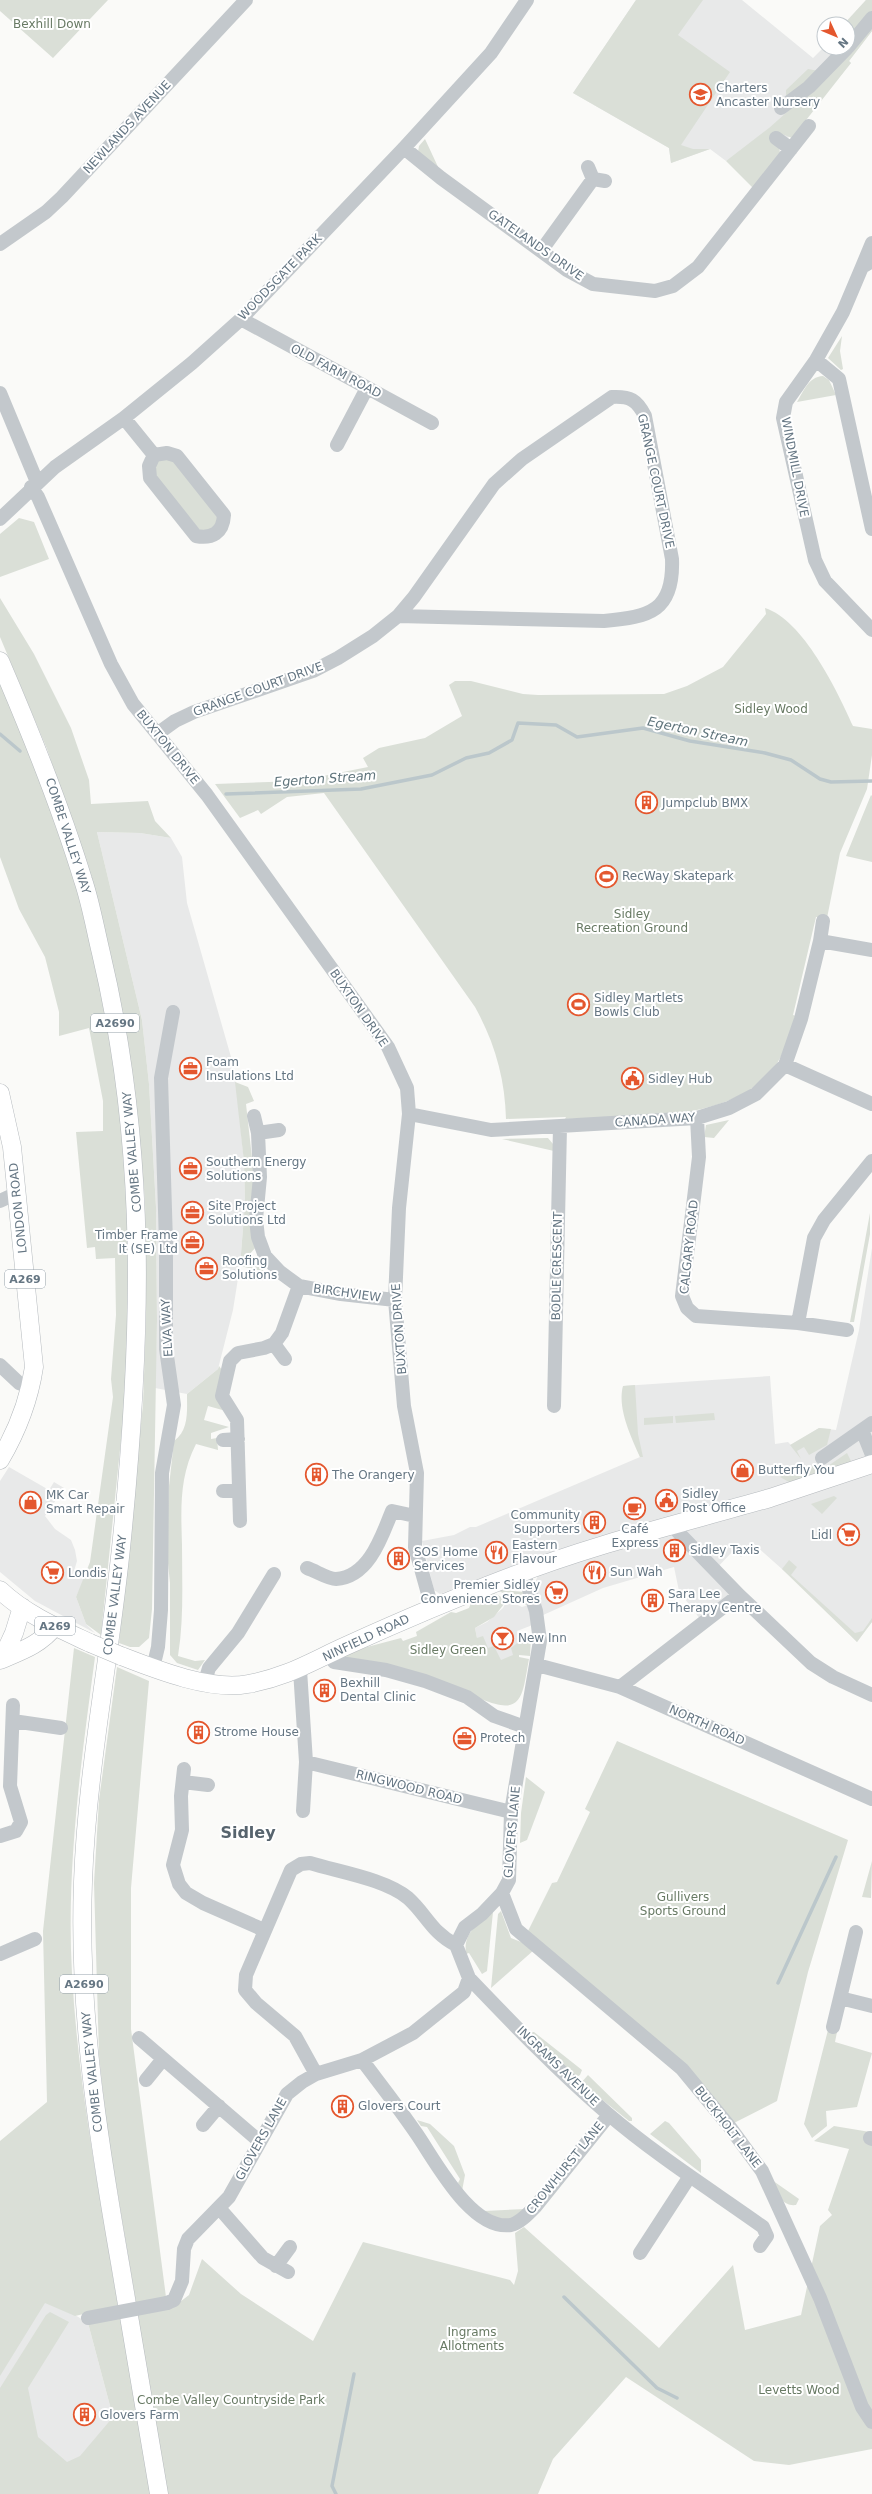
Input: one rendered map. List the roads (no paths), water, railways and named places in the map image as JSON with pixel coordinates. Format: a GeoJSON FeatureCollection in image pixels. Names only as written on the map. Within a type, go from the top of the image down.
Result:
{"type":"FeatureCollection","features":[{"type":"Feature","properties":{"kind":"main road","name":"COMBE VALLEY WAY"},"geometry":{"type":"LineString","coordinates":[[0,661],[42,759],[84,883],[109,987],[127,1090],[135,1170],[139,1278],[134,1402],[122,1542],[90,1798],[83,1883],[84,1971],[88,2056],[97,2130],[159,2494]]}},
{"type":"Feature","properties":{"kind":"main road","name":"LONDON ROAD"},"geometry":{"type":"LineString","coordinates":[[0,1093],[12,1147],[34,1367],[31,1387],[19,1422],[0,1460]]}},
{"type":"Feature","properties":{"kind":"main road","name":"NINFIELD ROAD"},"geometry":{"type":"LineString","coordinates":[[153,1668],[204,1682],[226,1685],[247,1684],[300,1670],[329,1655],[432,1608],[557,1559],[770,1497],[872,1464]]}},
{"type":"Feature","properties":{"kind":"main road","name":"A269"},"geometry":{"type":"LineString","coordinates":[[0,1590],[22,1607],[55,1626],[90,1643],[153,1668]]}},
{"type":"Feature","properties":{"kind":"main road"},"geometry":{"type":"LineString","coordinates":[[1,1660],[14,1633],[22,1607]]}},
{"type":"Feature","properties":{"kind":"main road"},"geometry":{"type":"LineString","coordinates":[[1,1660],[14,1656],[41,1641],[55,1626]]}},
{"type":"Feature","properties":{"kind":"street","name":"NEWLANDS AVENUE"},"geometry":{"type":"LineString","coordinates":[[0,244],[46,212],[62,197],[246,0]]}},
{"type":"Feature","properties":{"kind":"street","name":"WOODSGATE PARK"},"geometry":{"type":"LineString","coordinates":[[0,519],[34,484],[124,418],[192,363],[240,319],[404,148],[491,53],[526,0]]}},
{"type":"Feature","properties":{"kind":"street"},"geometry":{"type":"LineString","coordinates":[[856,37],[872,18]]}},
{"type":"Feature","properties":{"kind":"street"},"geometry":{"type":"LineString","coordinates":[[782,108],[809,88],[839,56]]}},
{"type":"Feature","properties":{"kind":"street","name":"GATELANDS DRIVE"},"geometry":{"type":"LineString","coordinates":[[404,148],[441,178],[567,270],[593,284],[655,292],[673,286],[698,267],[713,251],[809,126]]}},
{"type":"Feature","properties":{"kind":"street"},"geometry":{"type":"LineString","coordinates":[[776,138],[791,150]]}},
{"type":"Feature","properties":{"kind":"street"},"geometry":{"type":"LineString","coordinates":[[541,251],[595,176]]}},
{"type":"Feature","properties":{"kind":"street","name":"WINDMILL DRIVE"},"geometry":{"type":"LineString","coordinates":[[872,243],[867,264],[843,312],[816,360],[786,402],[783,418],[815,560],[825,581],[872,630]]}},
{"type":"Feature","properties":{"kind":"street","name":"OLD FARM ROAD"},"geometry":{"type":"LineString","coordinates":[[240,319],[432,423]]}},
{"type":"Feature","properties":{"kind":"street"},"geometry":{"type":"LineString","coordinates":[[816,360],[839,379],[870,533]]}},
{"type":"Feature","properties":{"kind":"street"},"geometry":{"type":"LineString","coordinates":[[337,445],[367,388]]}},
{"type":"Feature","properties":{"kind":"street","name":"BUXTON DRIVE"},"geometry":{"type":"LineString","coordinates":[[0,393],[38,497],[111,664],[133,704],[207,794],[388,1047],[407,1088],[409,1114],[399,1208],[394,1300],[404,1406],[417,1473],[415,1547],[419,1569],[432,1608]]}},
{"type":"Feature","properties":{"kind":"street","name":"GRANGE COURT DRIVE"},"geometry":{"type":"LineString","coordinates":[[157,734],[175,721],[194,712],[313,672],[338,658],[398,616],[494,484],[522,460],[612,397],[624,396],[640,405],[645,416],[672,559],[673,580],[670,591],[658,607],[644,615],[604,621],[398,616]]}},
{"type":"Feature","properties":{"kind":"street"},"geometry":{"type":"LineString","coordinates":[[124,418],[154,455]]}},
{"type":"Feature","properties":{"kind":"street"},"geometry":{"type":"LineString","coordinates":[[167,453],[177,456],[224,515],[224,525],[217,533],[208,538],[196,536],[150,478],[149,466],[154,455],[167,453]]}},
{"type":"Feature","properties":{"kind":"street","name":"CANADA WAY"},"geometry":{"type":"LineString","coordinates":[[409,1114],[491,1130],[697,1118],[729,1108],[756,1094],[785,1065],[801,1019],[820,941],[823,921]]}},
{"type":"Feature","properties":{"kind":"street"},"geometry":{"type":"LineString","coordinates":[[820,941],[872,950]]}},
{"type":"Feature","properties":{"kind":"street","name":"ELVA WAY"},"geometry":{"type":"LineString","coordinates":[[153,1668],[160,1623],[162,1474],[174,1405],[166,1349],[166,1243],[161,1078],[173,1012]]}},
{"type":"Feature","properties":{"kind":"street"},"geometry":{"type":"LineString","coordinates":[[785,1065],[872,1104]]}},
{"type":"Feature","properties":{"kind":"street","name":"BIRCHVIEW"},"geometry":{"type":"LineString","coordinates":[[254,1116],[258,1133],[260,1177],[256,1219],[258,1237],[265,1256],[280,1272],[299,1286],[341,1294],[394,1300]]}},
{"type":"Feature","properties":{"kind":"street","name":"CALGARY ROAD"},"geometry":{"type":"LineString","coordinates":[[697,1118],[700,1157],[682,1296],[687,1308],[696,1316],[798,1323],[847,1330]]}},
{"type":"Feature","properties":{"kind":"street","name":"BODLE CRESCENT"},"geometry":{"type":"LineString","coordinates":[[554,1406],[560,1126]]}},
{"type":"Feature","properties":{"kind":"street"},"geometry":{"type":"LineString","coordinates":[[258,1133],[279,1130]]}},
{"type":"Feature","properties":{"kind":"street"},"geometry":{"type":"LineString","coordinates":[[798,1323],[814,1238],[824,1220],[872,1161]]}},
{"type":"Feature","properties":{"kind":"street"},"geometry":{"type":"LineString","coordinates":[[0,1201],[17,1193]]}},
{"type":"Feature","properties":{"kind":"street","name":"BIRCHVIEW"},"geometry":{"type":"LineString","coordinates":[[274,1344],[282,1333],[299,1286]]}},
{"type":"Feature","properties":{"kind":"street"},"geometry":{"type":"LineString","coordinates":[[240,1521],[237,1420],[222,1396],[230,1361],[238,1353],[264,1348],[274,1344],[285,1359]]}},
{"type":"Feature","properties":{"kind":"street"},"geometry":{"type":"LineString","coordinates":[[0,1365],[19,1383],[31,1387]]}},
{"type":"Feature","properties":{"kind":"street"},"geometry":{"type":"LineString","coordinates":[[822,1458],[867,1427],[872,1455]]}},
{"type":"Feature","properties":{"kind":"street"},"geometry":{"type":"LineString","coordinates":[[223,1440],[238,1439]]}},
{"type":"Feature","properties":{"kind":"street"},"geometry":{"type":"LineString","coordinates":[[223,1491],[239,1490]]}},
{"type":"Feature","properties":{"kind":"street"},"geometry":{"type":"LineString","coordinates":[[308,1568],[335,1579],[352,1575],[379,1546],[392,1511],[415,1516]]}},
{"type":"Feature","properties":{"kind":"street"},"geometry":{"type":"LineString","coordinates":[[676,1524],[677,1531],[739,1595],[811,1663],[828,1675],[872,1695]]}},
{"type":"Feature","properties":{"kind":"street","name":"GLOVERS LANE"},"geometry":{"type":"LineString","coordinates":[[456,1945],[465,1927],[482,1914],[502,1893],[509,1880],[511,1812],[524,1728],[537,1665],[540,1641],[538,1621],[523,1572]]}},
{"type":"Feature","properties":{"kind":"street"},"geometry":{"type":"LineString","coordinates":[[204,1682],[209,1668],[238,1633],[274,1574]]}},
{"type":"Feature","properties":{"kind":"street"},"geometry":{"type":"LineString","coordinates":[[620,1687],[739,1595]]}},
{"type":"Feature","properties":{"kind":"street"},"geometry":{"type":"LineString","coordinates":[[329,1655],[334,1662],[386,1670],[425,1681],[467,1697],[494,1716],[524,1728]]}},
{"type":"Feature","properties":{"kind":"street","name":"NORTH ROAD"},"geometry":{"type":"LineString","coordinates":[[537,1665],[620,1687],[872,1799]]}},
{"type":"Feature","properties":{"kind":"street"},"geometry":{"type":"LineString","coordinates":[[300,1670],[306,1762],[303,1811]]}},
{"type":"Feature","properties":{"kind":"street"},"geometry":{"type":"LineString","coordinates":[[0,1836],[16,1831],[21,1822],[10,1786],[13,1705]]}},
{"type":"Feature","properties":{"kind":"street"},"geometry":{"type":"LineString","coordinates":[[13,1721],[61,1728]]}},
{"type":"Feature","properties":{"kind":"street","name":"RINGWOOD ROAD"},"geometry":{"type":"LineString","coordinates":[[306,1762],[511,1812]]}},
{"type":"Feature","properties":{"kind":"street"},"geometry":{"type":"LineString","coordinates":[[208,1785],[183,1776],[182,1830],[173,1865],[175,1875],[186,1893],[264,1930]]}},
{"type":"Feature","properties":{"kind":"street"},"geometry":{"type":"LineString","coordinates":[[316,2074],[295,2036],[256,2003],[245,1990],[246,1975],[290,1870],[301,1864],[310,1863],[385,1885],[400,1893],[409,1899],[433,1930],[456,1945],[469,1978]]}},
{"type":"Feature","properties":{"kind":"street","name":"BUCKHOLT LANE"},"geometry":{"type":"LineString","coordinates":[[502,1893],[516,1929],[682,2069],[730,2126],[762,2171],[820,2298],[862,2407],[872,2422]]}},
{"type":"Feature","properties":{"kind":"street"},"geometry":{"type":"LineString","coordinates":[[833,2027],[840,1998],[848,1946],[856,1932]]}},
{"type":"Feature","properties":{"kind":"street"},"geometry":{"type":"LineString","coordinates":[[0,1954],[25,1938]]}},
{"type":"Feature","properties":{"kind":"street","name":"GLOVERS LANE"},"geometry":{"type":"LineString","coordinates":[[88,2318],[167,2303],[174,2300],[182,2281],[184,2249],[188,2240],[220,2209],[229,2197],[259,2141],[287,2094],[302,2082],[316,2074],[362,2060],[413,2033],[464,1992],[469,1978]]}},
{"type":"Feature","properties":{"kind":"street","name":"INGRAMS AVENUE"},"geometry":{"type":"LineString","coordinates":[[469,1978],[538,2049],[609,2115],[690,2176],[763,2227],[767,2236],[760,2246]]}},
{"type":"Feature","properties":{"kind":"street"},"geometry":{"type":"LineString","coordinates":[[840,1998],[872,2006]]}},
{"type":"Feature","properties":{"kind":"street"},"geometry":{"type":"LineString","coordinates":[[139,2038],[259,2141]]}},
{"type":"Feature","properties":{"kind":"street"},"geometry":{"type":"LineString","coordinates":[[146,2080],[163,2059]]}},
{"type":"Feature","properties":{"kind":"street","name":"CROWHURST LANE"},"geometry":{"type":"LineString","coordinates":[[362,2060],[417,2134],[455,2192],[484,2219],[501,2224],[511,2224],[524,2217],[609,2115]]}},
{"type":"Feature","properties":{"kind":"street"},"geometry":{"type":"LineString","coordinates":[[203,2125],[219,2106]]}},
{"type":"Feature","properties":{"kind":"street"},"geometry":{"type":"LineString","coordinates":[[640,2253],[690,2176]]}},
{"type":"Feature","properties":{"kind":"street"},"geometry":{"type":"LineString","coordinates":[[220,2209],[263,2258],[282,2269],[290,2247]]}},
{"type":"Feature","properties":{"kind":"waterway","name":"Egerton Stream"},"geometry":{"type":"LineString","coordinates":[[226,794],[361,789],[432,775],[466,758],[489,753],[512,740],[518,723],[556,725],[577,737],[643,728],[690,741],[765,753],[791,760],[820,779],[831,782],[872,781]]}},
{"type":"Feature","properties":{"kind":"waterway","name":"Egerton Stream"},"geometry":{"type":"LineString","coordinates":[[0,734],[20,751]]}},
{"type":"Feature","properties":{"kind":"waterway"},"geometry":{"type":"LineString","coordinates":[[778,1983],[836,1857]]}},
{"type":"Feature","properties":{"kind":"waterway"},"geometry":{"type":"LineString","coordinates":[[564,2297],[657,2388],[677,2398]]}},
{"type":"Feature","properties":{"kind":"waterway"},"geometry":{"type":"LineString","coordinates":[[336,2494],[332,2486],[354,2374]]}},
{"type":"Feature","properties":{"kind":"place","name":"Charters Ancaster Nursery"},"geometry":{"type":"Point","coordinates":[701,95]}},
{"type":"Feature","properties":{"kind":"place","name":"Jumpclub BMX"},"geometry":{"type":"Point","coordinates":[647,803]}},
{"type":"Feature","properties":{"kind":"place","name":"RecWay Skatepark"},"geometry":{"type":"Point","coordinates":[607,876]}},
{"type":"Feature","properties":{"kind":"place","name":"Sidley Martlets Bowls Club"},"geometry":{"type":"Point","coordinates":[578,1005]}},
{"type":"Feature","properties":{"kind":"place","name":"Foam Insulations Ltd"},"geometry":{"type":"Point","coordinates":[191,1069]}},
{"type":"Feature","properties":{"kind":"place","name":"Sidley Hub"},"geometry":{"type":"Point","coordinates":[632,1079]}},
{"type":"Feature","properties":{"kind":"place","name":"Southern Energy Solutions"},"geometry":{"type":"Point","coordinates":[191,1169]}},
{"type":"Feature","properties":{"kind":"place","name":"Site Project Solutions Ltd"},"geometry":{"type":"Point","coordinates":[192,1213]}},
{"type":"Feature","properties":{"kind":"place","name":"Timber Frame It (SE) Ltd"},"geometry":{"type":"Point","coordinates":[193,1242]}},
{"type":"Feature","properties":{"kind":"place","name":"Roofing Solutions"},"geometry":{"type":"Point","coordinates":[207,1268]}},
{"type":"Feature","properties":{"kind":"place","name":"Butterfly You"},"geometry":{"type":"Point","coordinates":[742,1470]}},
{"type":"Feature","properties":{"kind":"place","name":"The Orangery"},"geometry":{"type":"Point","coordinates":[317,1475]}},
{"type":"Feature","properties":{"kind":"place","name":"Sidley Post Office"},"geometry":{"type":"Point","coordinates":[666,1501]}},
{"type":"Feature","properties":{"kind":"place","name":"MK Car Smart Repair"},"geometry":{"type":"Point","coordinates":[30,1502]}},
{"type":"Feature","properties":{"kind":"place","name":"Café Express"},"geometry":{"type":"Point","coordinates":[635,1508]}},
{"type":"Feature","properties":{"kind":"place","name":"Community Supporters"},"geometry":{"type":"Point","coordinates":[595,1522]}},
{"type":"Feature","properties":{"kind":"place","name":"Lidl"},"geometry":{"type":"Point","coordinates":[848,1535]}},
{"type":"Feature","properties":{"kind":"place","name":"Sidley Taxis"},"geometry":{"type":"Point","coordinates":[675,1550]}},
{"type":"Feature","properties":{"kind":"place","name":"Eastern Flavour"},"geometry":{"type":"Point","coordinates":[497,1552]}},
{"type":"Feature","properties":{"kind":"place","name":"SOS Home Services"},"geometry":{"type":"Point","coordinates":[398,1559]}},
{"type":"Feature","properties":{"kind":"place","name":"Sun Wah"},"geometry":{"type":"Point","coordinates":[595,1572]}},
{"type":"Feature","properties":{"kind":"place","name":"Londis"},"geometry":{"type":"Point","coordinates":[52,1573]}},
{"type":"Feature","properties":{"kind":"place","name":"Premier Sidley Convenience Stores"},"geometry":{"type":"Point","coordinates":[556,1592]}},
{"type":"Feature","properties":{"kind":"place","name":"Sara Lee Therapy Centre"},"geometry":{"type":"Point","coordinates":[652,1601]}},
{"type":"Feature","properties":{"kind":"place","name":"New Inn"},"geometry":{"type":"Point","coordinates":[502,1638]}},
{"type":"Feature","properties":{"kind":"place","name":"Bexhill Dental Clinic"},"geometry":{"type":"Point","coordinates":[325,1690]}},
{"type":"Feature","properties":{"kind":"place","name":"Strome House"},"geometry":{"type":"Point","coordinates":[198,1732]}},
{"type":"Feature","properties":{"kind":"place","name":"Protech"},"geometry":{"type":"Point","coordinates":[465,1738]}},
{"type":"Feature","properties":{"kind":"place","name":"Glovers Court"},"geometry":{"type":"Point","coordinates":[342,2106]}},
{"type":"Feature","properties":{"kind":"place","name":"Glovers Farm"},"geometry":{"type":"Point","coordinates":[84,2415]}},
{"type":"Feature","properties":{"kind":"district","name":"Sidley"},"geometry":{"type":"Point","coordinates":[248,1832]}},
{"type":"Feature","properties":{"kind":"park label","name":"Bexhill Down"},"geometry":{"type":"Point","coordinates":[52,24]}},
{"type":"Feature","properties":{"kind":"park label","name":"Sidley Wood"},"geometry":{"type":"Point","coordinates":[771,709]}},
{"type":"Feature","properties":{"kind":"park label","name":"Sidley Recreation Ground"},"geometry":{"type":"Point","coordinates":[632,921]}},
{"type":"Feature","properties":{"kind":"park label","name":"Sidley Green"},"geometry":{"type":"Point","coordinates":[448,1650]}},
{"type":"Feature","properties":{"kind":"park label","name":"Gullivers Sports Ground"},"geometry":{"type":"Point","coordinates":[683,1904]}},
{"type":"Feature","properties":{"kind":"park label","name":"Ingrams Allotments"},"geometry":{"type":"Point","coordinates":[472,2339]}},
{"type":"Feature","properties":{"kind":"park label","name":"Levetts Wood"},"geometry":{"type":"Point","coordinates":[799,2390]}},
{"type":"Feature","properties":{"kind":"park label","name":"Combe Valley Countryside Park"},"geometry":{"type":"Point","coordinates":[231,2400]}}]}
